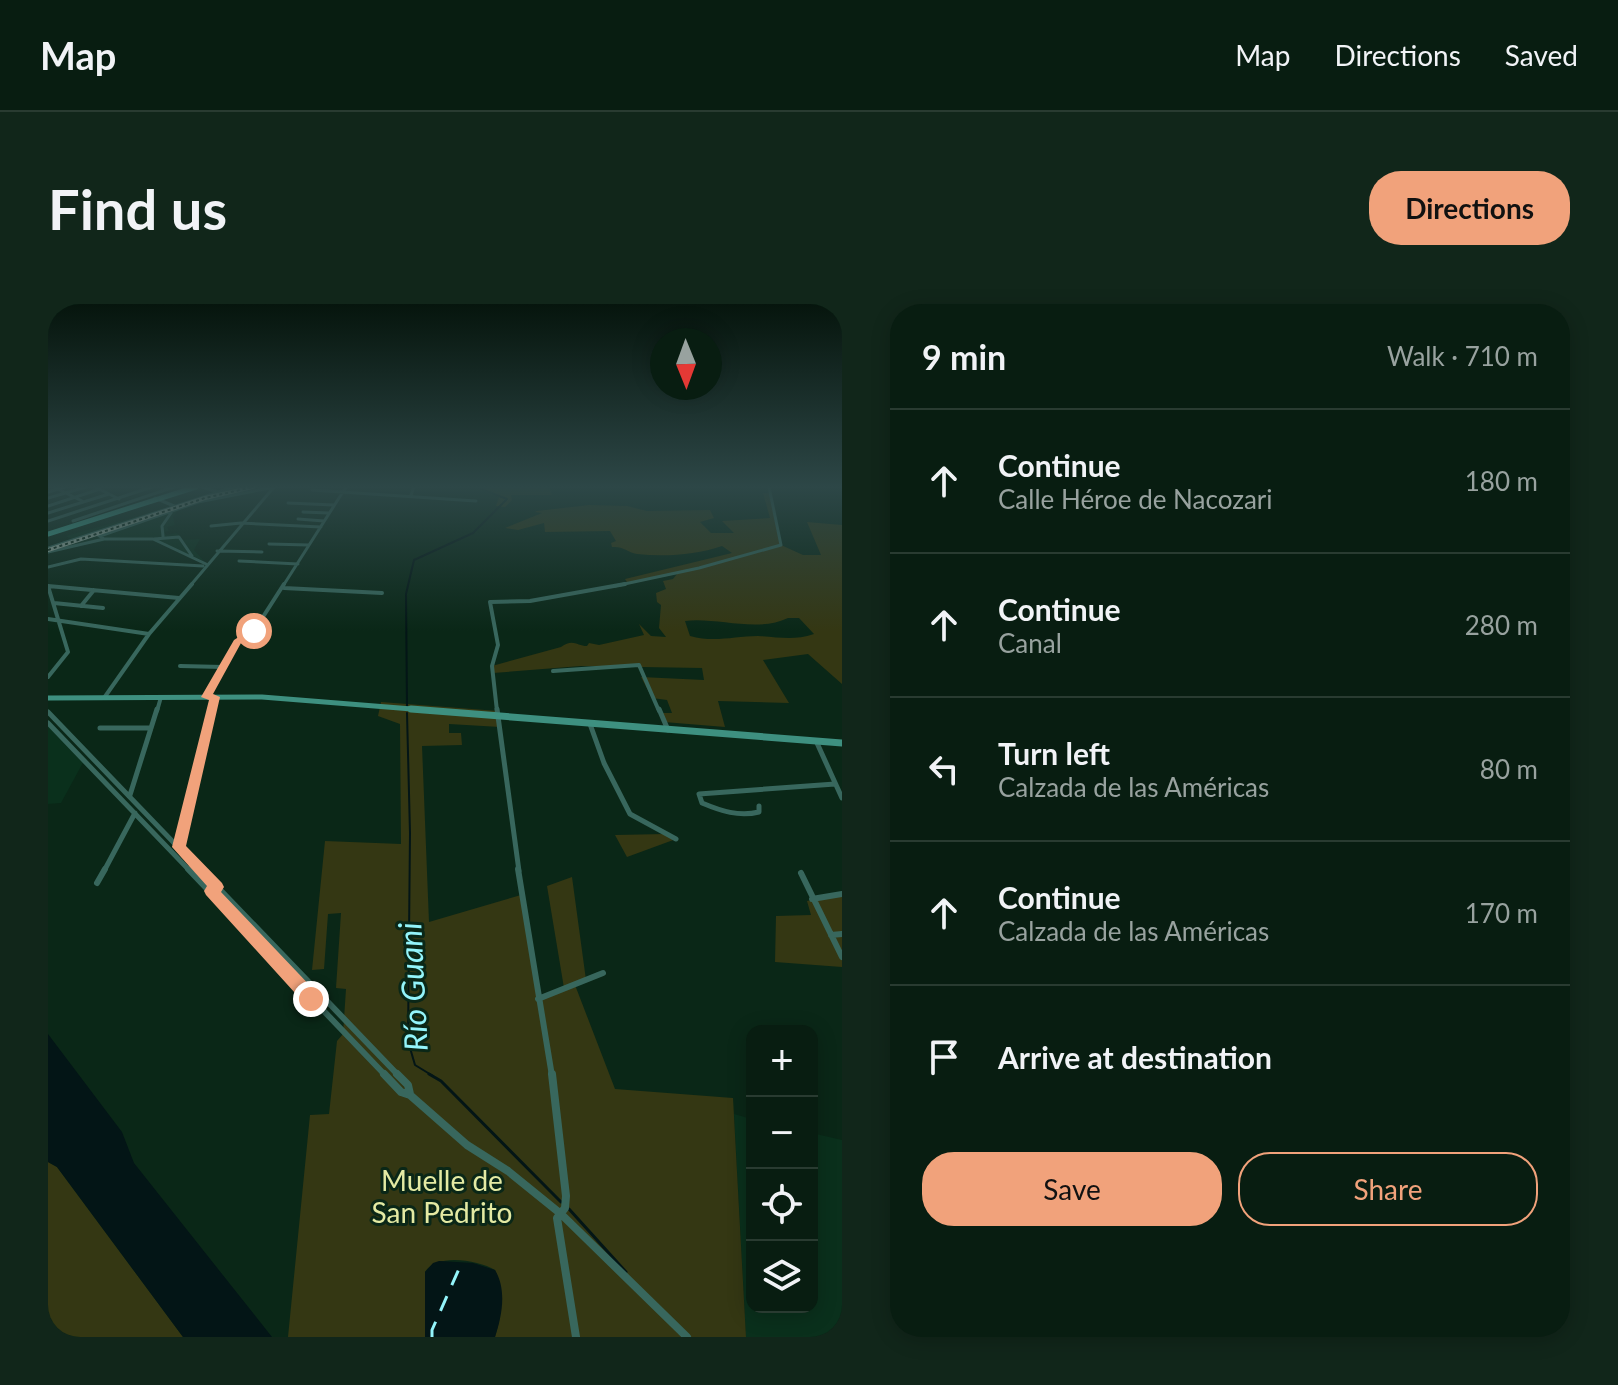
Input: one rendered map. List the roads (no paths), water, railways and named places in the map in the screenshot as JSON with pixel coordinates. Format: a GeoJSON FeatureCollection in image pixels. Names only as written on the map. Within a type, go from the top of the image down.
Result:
{"type":"FeatureCollection","features":[{"type":"Feature","properties":{"kind":"main road"},"geometry":{"type":"LineString","coordinates":[[48,698],[276,698],[842,743]]}},
{"type":"Feature","properties":{"kind":"street"},"geometry":{"type":"LineString","coordinates":[[48,550],[87,535]]}},
{"type":"Feature","properties":{"kind":"street"},"geometry":{"type":"LineString","coordinates":[[98,535],[153,539],[179,537],[192,556]]}},
{"type":"Feature","properties":{"kind":"street"},"geometry":{"type":"LineString","coordinates":[[48,550],[107,535]]}},
{"type":"Feature","properties":{"kind":"street"},"geometry":{"type":"LineString","coordinates":[[104,698],[149,634],[231,535]]}},
{"type":"Feature","properties":{"kind":"street"},"geometry":{"type":"LineString","coordinates":[[206,697],[237,642],[254,631],[316,535]]}},
{"type":"Feature","properties":{"kind":"street"},"geometry":{"type":"LineString","coordinates":[[576,1337],[557,1218],[563,1211],[566,1196],[553,1083],[511,823],[492,666],[498,645],[490,602],[530,601],[699,568],[781,545],[779,535]]}},
{"type":"Feature","properties":{"kind":"street"},"geometry":{"type":"LineString","coordinates":[[153,539],[205,565]]}},
{"type":"Feature","properties":{"kind":"street"},"geometry":{"type":"LineString","coordinates":[[269,544],[310,545]]}},
{"type":"Feature","properties":{"kind":"street"},"geometry":{"type":"LineString","coordinates":[[217,551],[262,552]]}},
{"type":"Feature","properties":{"kind":"street"},"geometry":{"type":"LineString","coordinates":[[48,567],[81,559],[205,565]]}},
{"type":"Feature","properties":{"kind":"street"},"geometry":{"type":"LineString","coordinates":[[239,561],[298,564]]}},
{"type":"Feature","properties":{"kind":"street"},"geometry":{"type":"LineString","coordinates":[[48,677],[68,652],[48,586],[179,598]]}},
{"type":"Feature","properties":{"kind":"street"},"geometry":{"type":"LineString","coordinates":[[284,588],[382,593]]}},
{"type":"Feature","properties":{"kind":"street"},"geometry":{"type":"LineString","coordinates":[[81,606],[94,590]]}},
{"type":"Feature","properties":{"kind":"street"},"geometry":{"type":"LineString","coordinates":[[54,603],[103,608]]}},
{"type":"Feature","properties":{"kind":"street"},"geometry":{"type":"LineString","coordinates":[[48,619],[149,634]]}},
{"type":"Feature","properties":{"kind":"street"},"geometry":{"type":"LineString","coordinates":[[553,671],[639,665],[668,730]]}},
{"type":"Feature","properties":{"kind":"street"},"geometry":{"type":"LineString","coordinates":[[180,666],[223,667]]}},
{"type":"Feature","properties":{"kind":"street"},"geometry":{"type":"LineString","coordinates":[[122,799],[130,795],[161,697]]}},
{"type":"Feature","properties":{"kind":"street"},"geometry":{"type":"LineString","coordinates":[[179,847],[215,697]]}},
{"type":"Feature","properties":{"kind":"street"},"geometry":{"type":"LineString","coordinates":[[48,712],[179,847],[311,999],[401,1092],[410,1095],[467,1145],[563,1211],[687,1337]]}},
{"type":"Feature","properties":{"kind":"street"},"geometry":{"type":"LineString","coordinates":[[48,723],[408,1085],[410,1095]]}},
{"type":"Feature","properties":{"kind":"street"},"geometry":{"type":"LineString","coordinates":[[590,724],[604,763],[630,814],[676,839]]}},
{"type":"Feature","properties":{"kind":"street"},"geometry":{"type":"LineString","coordinates":[[100,728],[151,728]]}},
{"type":"Feature","properties":{"kind":"street"},"geometry":{"type":"LineString","coordinates":[[817,743],[842,798]]}},
{"type":"Feature","properties":{"kind":"street"},"geometry":{"type":"LineString","coordinates":[[759,806],[759,812],[753,814],[730,812],[702,803],[699,794],[835,784]]}},
{"type":"Feature","properties":{"kind":"street"},"geometry":{"type":"LineString","coordinates":[[97,883],[135,813]]}},
{"type":"Feature","properties":{"kind":"street"},"geometry":{"type":"LineString","coordinates":[[801,873],[842,957]]}},
{"type":"Feature","properties":{"kind":"street"},"geometry":{"type":"LineString","coordinates":[[812,899],[842,894]]}},
{"type":"Feature","properties":{"kind":"street"},"geometry":{"type":"LineString","coordinates":[[831,935],[842,934]]}},
{"type":"Feature","properties":{"kind":"street"},"geometry":{"type":"LineString","coordinates":[[538,999],[603,973]]}},
{"type":"Feature","properties":{"kind":"street"},"geometry":{"type":"LineString","coordinates":[[311,999],[318,994]]}},
{"type":"Feature","properties":{"kind":"waterway","name":"Río Guani"},"geometry":{"type":"LineString","coordinates":[[407,706],[406,594],[414,560],[468,535]]}},
{"type":"Feature","properties":{"kind":"waterway","name":"Río Guani"},"geometry":{"type":"LineString","coordinates":[[407,713],[410,833],[408,1041],[415,1065],[433,1076]]}},
{"type":"Feature","properties":{"kind":"waterway","name":"Río Guani"},"geometry":{"type":"LineString","coordinates":[[429,1074],[441,1081],[561,1202]]}},
{"type":"Feature","properties":{"kind":"waterway","name":"Río Guani"},"geometry":{"type":"LineString","coordinates":[[569,1209],[626,1272]]}},
{"type":"Feature","properties":{"kind":"railway"},"geometry":{"type":"LineString","coordinates":[[48,550],[93,535]]}},
{"type":"Feature","properties":{"kind":"park label","name":"Muelle de San Pedrito"},"geometry":{"type":"Point","coordinates":[442,1196]}}]}
